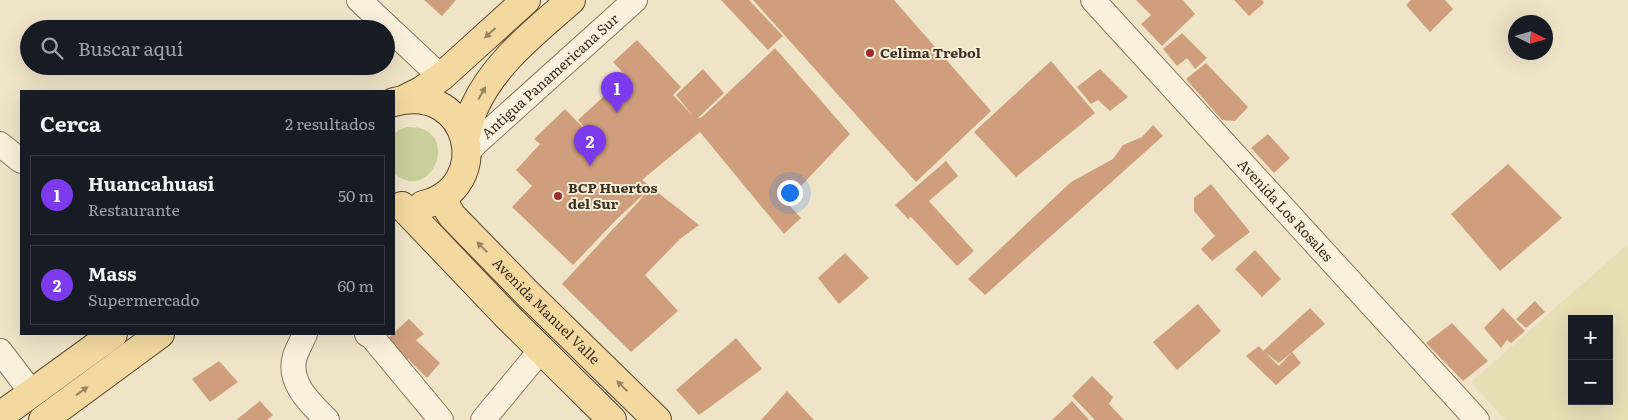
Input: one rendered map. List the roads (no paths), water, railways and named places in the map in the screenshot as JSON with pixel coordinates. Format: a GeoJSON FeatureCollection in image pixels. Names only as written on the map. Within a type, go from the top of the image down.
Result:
{"type":"FeatureCollection","features":[{"type":"Feature","properties":{"kind":"main road"},"geometry":{"type":"LineString","coordinates":[[400,100],[421,91],[441,77],[526,0]]}},
{"type":"Feature","properties":{"kind":"main road","name":"Antigua Panamericana Sur"},"geometry":{"type":"LineString","coordinates":[[466,146],[474,109],[488,82],[510,55],[571,0]]}},
{"type":"Feature","properties":{"kind":"main road"},"geometry":{"type":"LineString","coordinates":[[398,204],[418,206],[441,198],[457,183],[464,169],[466,146],[459,124],[449,112],[436,103],[422,99],[400,100]]}},
{"type":"Feature","properties":{"kind":"main road","name":"Avenida Manuel Valle"},"geometry":{"type":"LineString","coordinates":[[441,198],[452,216],[527,293],[657,420]]}},
{"type":"Feature","properties":{"kind":"main road"},"geometry":{"type":"LineString","coordinates":[[398,204],[612,420]]}},
{"type":"Feature","properties":{"kind":"main road"},"geometry":{"type":"LineString","coordinates":[[506,315],[527,293]]}},
{"type":"Feature","properties":{"kind":"main road"},"geometry":{"type":"LineString","coordinates":[[0,416],[112,335]]}},
{"type":"Feature","properties":{"kind":"main road"},"geometry":{"type":"LineString","coordinates":[[43,420],[159,335]]}},
{"type":"Feature","properties":{"kind":"street"},"geometry":{"type":"LineString","coordinates":[[359,0],[380,20]]}},
{"type":"Feature","properties":{"kind":"street","name":"Antigua Panamericana Sur"},"geometry":{"type":"LineString","coordinates":[[466,146],[475,144],[635,0]]}},
{"type":"Feature","properties":{"kind":"street","name":"Avenida Los Rosales"},"geometry":{"type":"LineString","coordinates":[[1093,0],[1477,420]]}},
{"type":"Feature","properties":{"kind":"street"},"geometry":{"type":"LineString","coordinates":[[395,34],[441,77]]}},
{"type":"Feature","properties":{"kind":"street"},"geometry":{"type":"LineString","coordinates":[[0,144],[20,160]]}},
{"type":"Feature","properties":{"kind":"street"},"geometry":{"type":"LineString","coordinates":[[305,335],[295,358],[295,378],[306,399],[327,420]]}},
{"type":"Feature","properties":{"kind":"street"},"geometry":{"type":"LineString","coordinates":[[369,335],[441,420]]}},
{"type":"Feature","properties":{"kind":"street"},"geometry":{"type":"LineString","coordinates":[[483,420],[541,350]]}},
{"type":"Feature","properties":{"kind":"street"},"geometry":{"type":"LineString","coordinates":[[0,351],[32,393]]}},
{"type":"Feature","properties":{"kind":"place","name":"Celima Trebol"},"geometry":{"type":"Point","coordinates":[870,53]}},
{"type":"Feature","properties":{"kind":"place","name":"Huancahuasi"},"geometry":{"type":"Point","coordinates":[617,113]}},
{"type":"Feature","properties":{"kind":"place","name":"Mass"},"geometry":{"type":"Point","coordinates":[590,166]}},
{"type":"Feature","properties":{"kind":"place","name":"BCP Huertos del Sur"},"geometry":{"type":"Point","coordinates":[558,196]}}]}
